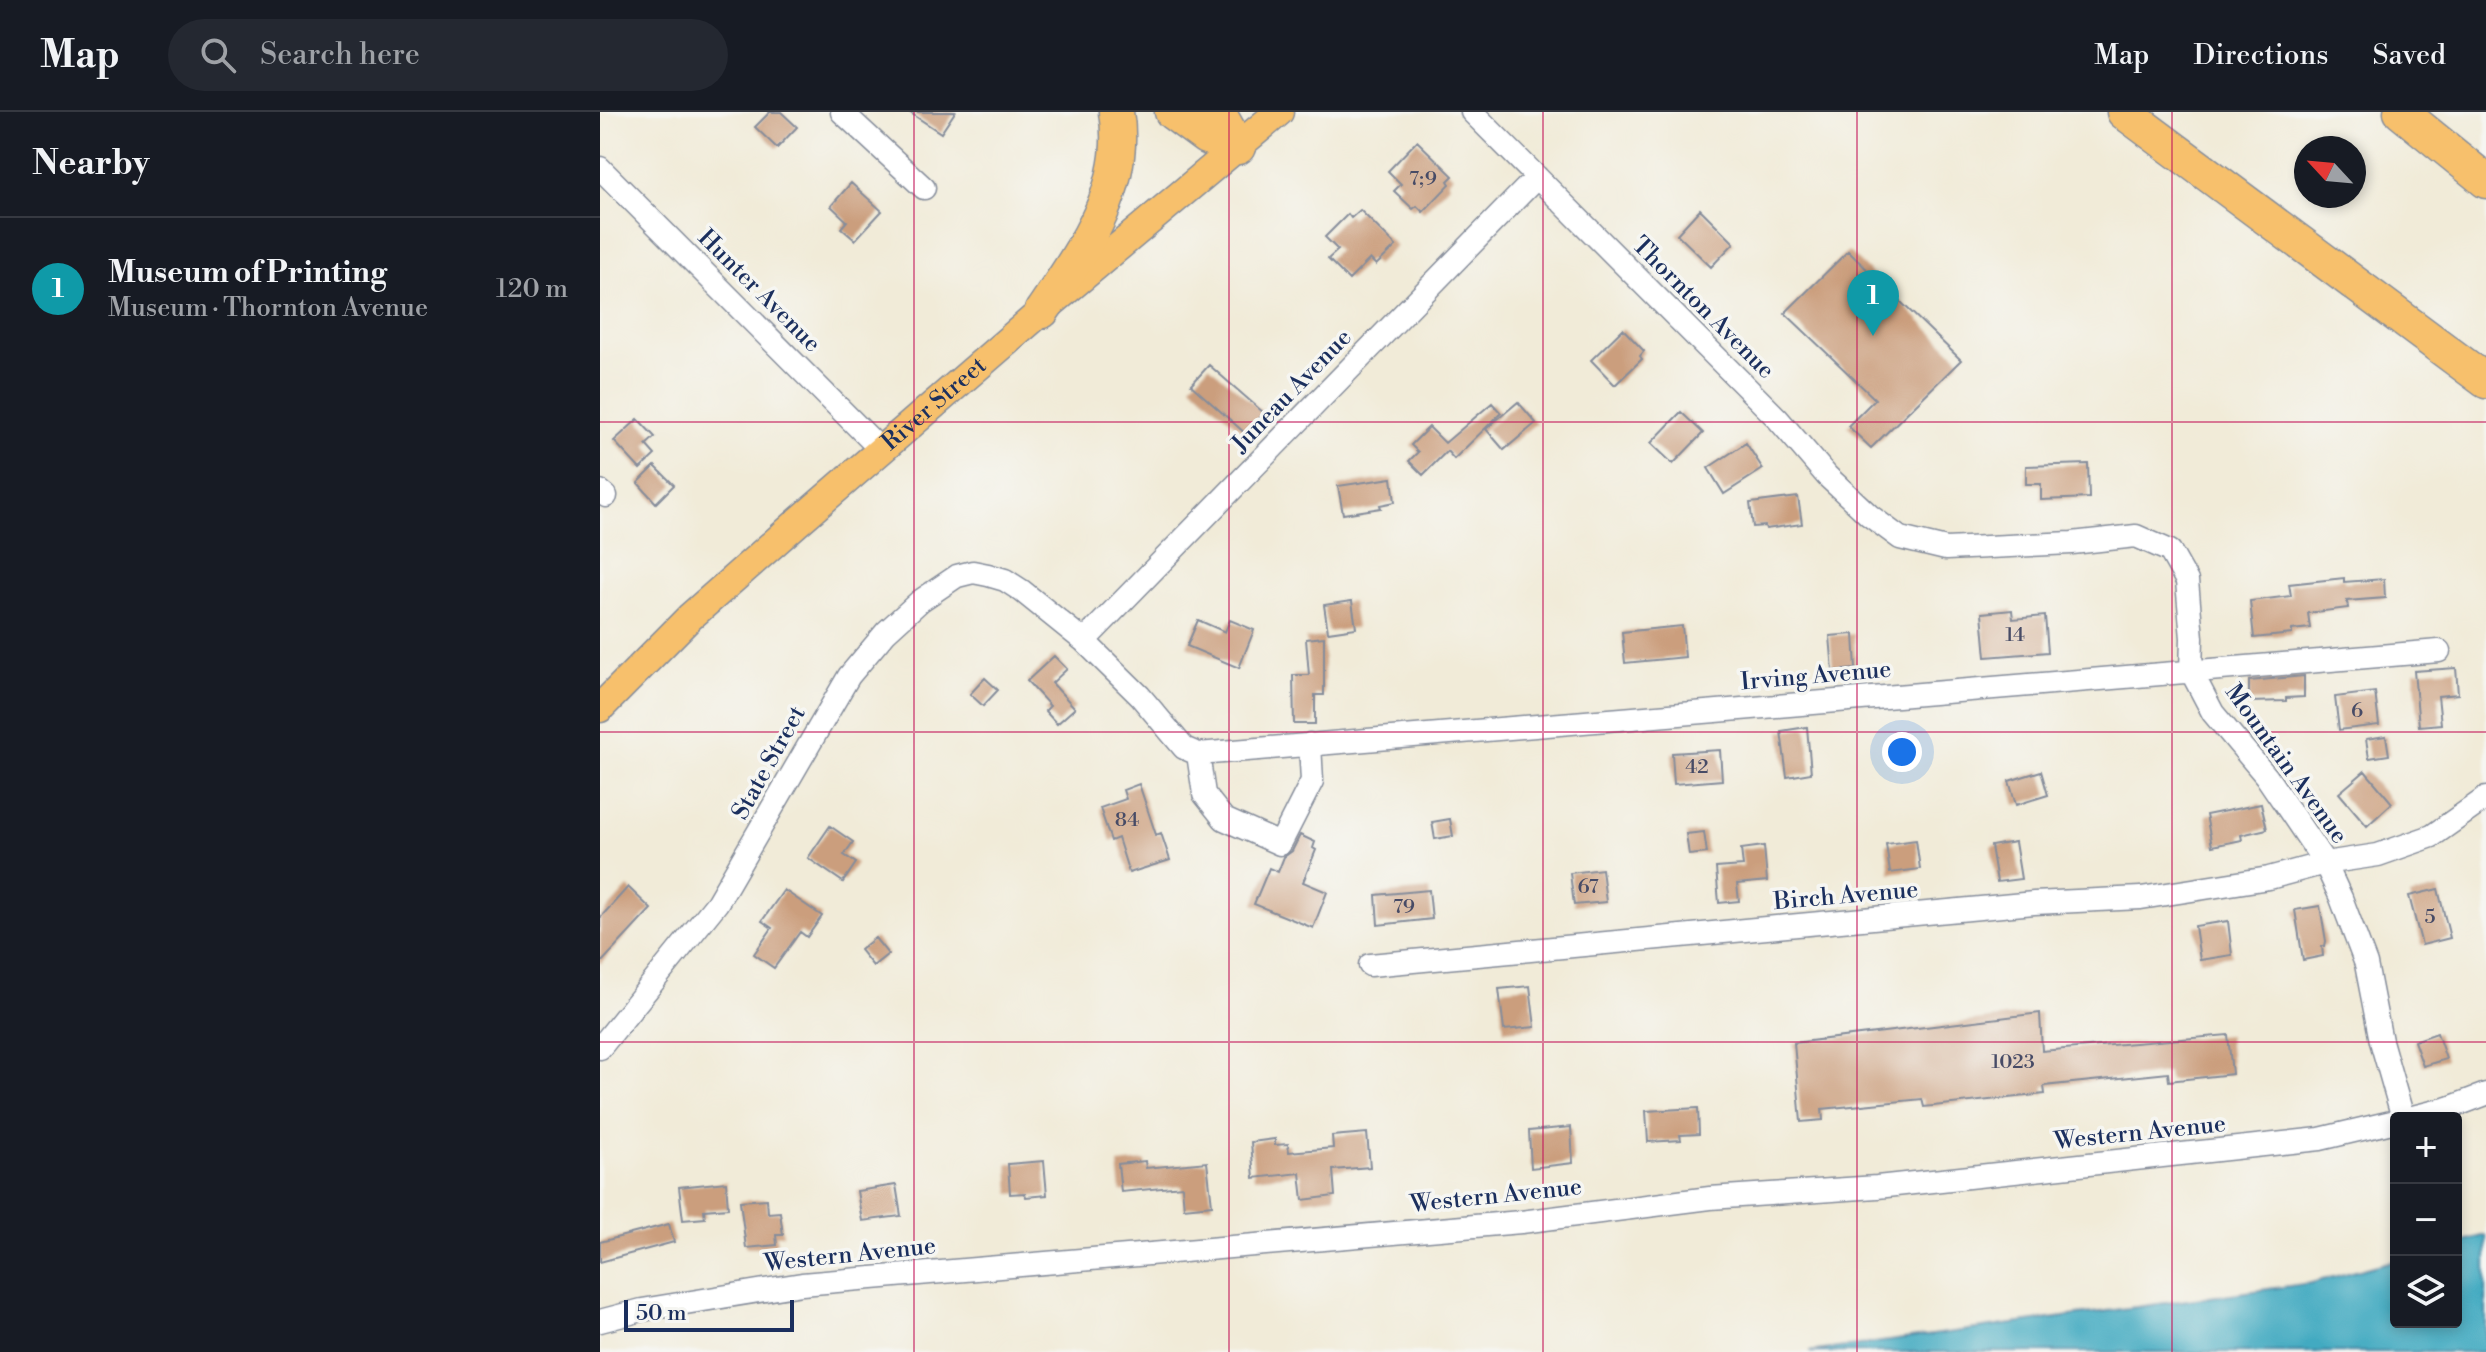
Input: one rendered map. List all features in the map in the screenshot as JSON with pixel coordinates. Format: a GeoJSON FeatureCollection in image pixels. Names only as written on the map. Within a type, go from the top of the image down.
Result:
{"type":"FeatureCollection","features":[{"type":"Feature","properties":{"kind":"highway"},"geometry":{"type":"LineString","coordinates":[[1042,311],[1085,247],[1113,184],[1120,134],[1116,112]]}},
{"type":"Feature","properties":{"kind":"highway"},"geometry":{"type":"LineString","coordinates":[[1172,112],[1206,137],[1238,147]]}},
{"type":"Feature","properties":{"kind":"highway"},"geometry":{"type":"LineString","coordinates":[[1218,112],[1238,147]]}},
{"type":"Feature","properties":{"kind":"highway"},"geometry":{"type":"LineString","coordinates":[[2124,112],[2486,381]]}},
{"type":"Feature","properties":{"kind":"highway"},"geometry":{"type":"LineString","coordinates":[[2401,112],[2486,181]]}},
{"type":"Feature","properties":{"kind":"main road","name":"River Street"},"geometry":{"type":"LineString","coordinates":[[600,708],[690,617],[1042,311],[1279,112]]}},
{"type":"Feature","properties":{"kind":"street"},"geometry":{"type":"LineString","coordinates":[[842,112],[924,188]]}},
{"type":"Feature","properties":{"kind":"street","name":"Thornton Avenue"},"geometry":{"type":"LineString","coordinates":[[1472,112],[1777,418],[1827,476],[1869,515],[1900,538],[1946,549],[2072,543],[2136,536],[2170,551],[2187,581],[2192,638],[2191,671]]}},
{"type":"Feature","properties":{"kind":"street","name":"Hunter Avenue"},"geometry":{"type":"LineString","coordinates":[[600,168],[881,450]]}},
{"type":"Feature","properties":{"kind":"street","name":"Juneau Avenue"},"geometry":{"type":"LineString","coordinates":[[1084,641],[1537,177]]}},
{"type":"Feature","properties":{"kind":"street","name":"State Street"},"geometry":{"type":"LineString","coordinates":[[600,1048],[717,903],[849,676],[886,632],[920,601],[957,576],[973,572],[988,575],[1005,580],[1022,591],[1084,641],[1140,696],[1184,748],[1198,754]]}},
{"type":"Feature","properties":{"kind":"street","name":"Irving Avenue"},"geometry":{"type":"LineString","coordinates":[[1198,754],[2439,651]]}},
{"type":"Feature","properties":{"kind":"street","name":"Mountain Avenue"},"geometry":{"type":"LineString","coordinates":[[2191,671],[2213,713],[2266,776],[2325,863],[2366,964],[2381,1041],[2404,1112]]}},
{"type":"Feature","properties":{"kind":"street"},"geometry":{"type":"LineString","coordinates":[[1198,754],[1204,794],[1224,819],[1280,844],[1312,781],[1310,744]]}},
{"type":"Feature","properties":{"kind":"street","name":"Birch Avenue"},"geometry":{"type":"LineString","coordinates":[[1370,965],[2034,903],[2141,898],[2269,878],[2325,863],[2378,855],[2432,836],[2486,798]]}},
{"type":"Feature","properties":{"kind":"street"},"geometry":{"type":"LineString","coordinates":[[2432,1112],[2486,1094]]}},
{"type":"Feature","properties":{"kind":"street","name":"Western Avenue"},"geometry":{"type":"LineString","coordinates":[[600,1321],[642,1310],[802,1284],[1521,1222],[1710,1198],[1877,1187],[2320,1139],[2390,1122]]}},
{"type":"Feature","properties":{"kind":"water"},"geometry":{"type":"Polygon","coordinates":[[[2486,1235],[2486,1352],[1809,1352],[2311,1283],[2390,1262],[2390,1328],[2462,1328],[2462,1241],[2486,1235]]]}},
{"type":"Feature","properties":{"kind":"building"},"geometry":{"type":"Polygon","coordinates":[[[770,112],[781,112],[797,127],[777,148],[755,127],[770,112]]]}},
{"type":"Feature","properties":{"kind":"building"},"geometry":{"type":"Polygon","coordinates":[[[909,112],[955,112],[941,133],[909,112]]]}},
{"type":"Feature","properties":{"kind":"building"},"geometry":{"type":"Polygon","coordinates":[[[1417,141],[1453,176],[1448,181],[1450,184],[1423,212],[1417,206],[1413,209],[1394,191],[1401,184],[1388,171],[1417,141]]]}},
{"type":"Feature","properties":{"kind":"building"},"geometry":{"type":"Polygon","coordinates":[[[851,183],[882,211],[855,240],[841,228],[847,221],[831,206],[851,183]]]}},
{"type":"Feature","properties":{"kind":"building"},"geometry":{"type":"Polygon","coordinates":[[[1700,209],[1734,243],[1711,267],[1677,234],[1700,209]]]}},
{"type":"Feature","properties":{"kind":"building"},"geometry":{"type":"Polygon","coordinates":[[[1360,210],[1396,246],[1376,265],[1370,259],[1349,280],[1328,259],[1338,250],[1325,237],[1348,214],[1351,218],[1360,210]]]}},
{"type":"Feature","properties":{"kind":"building"},"geometry":{"type":"Polygon","coordinates":[[[1848,251],[1961,360],[1871,448],[1848,426],[1875,399],[1785,313],[1848,251]]]}},
{"type":"Feature","properties":{"kind":"building"},"geometry":{"type":"Polygon","coordinates":[[[1623,329],[1644,351],[1640,356],[1642,359],[1615,385],[1591,360],[1623,329]]]}},
{"type":"Feature","properties":{"kind":"building"},"geometry":{"type":"Polygon","coordinates":[[[1209,365],[1264,413],[1246,434],[1191,385],[1209,365]]]}},
{"type":"Feature","properties":{"kind":"building"},"geometry":{"type":"Polygon","coordinates":[[[1518,402],[1536,423],[1504,450],[1486,429],[1518,402]]]}},
{"type":"Feature","properties":{"kind":"building"},"geometry":{"type":"Polygon","coordinates":[[[1492,403],[1501,413],[1454,459],[1447,451],[1423,475],[1409,461],[1418,452],[1411,445],[1429,427],[1445,443],[1492,403]]]}},
{"type":"Feature","properties":{"kind":"building"},"geometry":{"type":"Polygon","coordinates":[[[1681,412],[1703,433],[1673,464],[1651,443],[1681,412]]]}},
{"type":"Feature","properties":{"kind":"building"},"geometry":{"type":"Polygon","coordinates":[[[638,419],[655,437],[646,445],[655,455],[640,469],[614,441],[638,419]]]}},
{"type":"Feature","properties":{"kind":"building"},"geometry":{"type":"Polygon","coordinates":[[[1746,443],[1763,469],[1724,494],[1708,468],[1746,443]]]}},
{"type":"Feature","properties":{"kind":"building"},"geometry":{"type":"Polygon","coordinates":[[[2088,464],[2089,498],[2041,500],[2041,484],[2026,484],[2026,466],[2088,464]]]}},
{"type":"Feature","properties":{"kind":"building"},"geometry":{"type":"Polygon","coordinates":[[[655,466],[674,485],[656,503],[638,483],[655,466]]]}},
{"type":"Feature","properties":{"kind":"building"},"geometry":{"type":"Polygon","coordinates":[[[1392,478],[1395,502],[1380,505],[1381,508],[1343,514],[1338,486],[1392,478]]]}},
{"type":"Feature","properties":{"kind":"building"},"geometry":{"type":"Polygon","coordinates":[[[1798,497],[1802,524],[1766,529],[1765,526],[1753,527],[1750,503],[1798,497]]]}},
{"type":"Feature","properties":{"kind":"building"},"geometry":{"type":"Polygon","coordinates":[[[2344,578],[2344,582],[2384,579],[2385,598],[2347,601],[2348,608],[2308,613],[2310,628],[2292,630],[2292,634],[2254,638],[2250,601],[2291,596],[2289,584],[2344,578]]]}},
{"type":"Feature","properties":{"kind":"building"},"geometry":{"type":"Polygon","coordinates":[[[1352,601],[1356,628],[1328,632],[1324,605],[1352,601]]]}},
{"type":"Feature","properties":{"kind":"building"},"geometry":{"type":"Polygon","coordinates":[[[2012,610],[2013,619],[2045,616],[2048,652],[1986,657],[1982,613],[2012,610]]]}},
{"type":"Feature","properties":{"kind":"building"},"geometry":{"type":"Polygon","coordinates":[[[1198,620],[1225,632],[1230,620],[1254,630],[1239,668],[1187,646],[1198,620]]]}},
{"type":"Feature","properties":{"kind":"building"},"geometry":{"type":"Polygon","coordinates":[[[1682,626],[1685,657],[1625,663],[1622,632],[1682,626]]]}},
{"type":"Feature","properties":{"kind":"building"},"geometry":{"type":"Polygon","coordinates":[[[1854,634],[1856,669],[1833,671],[1830,636],[1854,634]]]}},
{"type":"Feature","properties":{"kind":"building"},"geometry":{"type":"Polygon","coordinates":[[[1324,637],[1324,695],[1315,695],[1315,724],[1294,724],[1293,675],[1309,675],[1306,639],[1324,637]]]}},
{"type":"Feature","properties":{"kind":"building"},"geometry":{"type":"Polygon","coordinates":[[[1054,656],[1067,669],[1052,683],[1075,708],[1057,724],[1045,711],[1050,706],[1027,681],[1054,656]]]}},
{"type":"Feature","properties":{"kind":"building"},"geometry":{"type":"Polygon","coordinates":[[[2456,668],[2458,694],[2438,696],[2441,724],[2419,726],[2414,671],[2456,668]]]}},
{"type":"Feature","properties":{"kind":"building"},"geometry":{"type":"Polygon","coordinates":[[[2304,676],[2304,697],[2249,702],[2249,681],[2304,676]]]}},
{"type":"Feature","properties":{"kind":"building"},"geometry":{"type":"Polygon","coordinates":[[[985,678],[998,690],[983,706],[970,694],[985,678]]]}},
{"type":"Feature","properties":{"kind":"building"},"geometry":{"type":"Polygon","coordinates":[[[2375,692],[2379,725],[2339,730],[2335,697],[2375,692]]]}},
{"type":"Feature","properties":{"kind":"building"},"geometry":{"type":"Polygon","coordinates":[[[1807,727],[1811,773],[1787,777],[1781,731],[1807,727]]]}},
{"type":"Feature","properties":{"kind":"building"},"geometry":{"type":"Polygon","coordinates":[[[2386,736],[2389,755],[2369,758],[2366,739],[2386,736]]]}},
{"type":"Feature","properties":{"kind":"building"},"geometry":{"type":"Polygon","coordinates":[[[1720,750],[1722,780],[1674,784],[1672,753],[1720,750]]]}},
{"type":"Feature","properties":{"kind":"building"},"geometry":{"type":"Polygon","coordinates":[[[2041,771],[2048,795],[2016,805],[2009,781],[2041,771]]]}},
{"type":"Feature","properties":{"kind":"building"},"geometry":{"type":"Polygon","coordinates":[[[2365,771],[2392,803],[2367,826],[2339,793],[2365,771]]]}},
{"type":"Feature","properties":{"kind":"building"},"geometry":{"type":"Polygon","coordinates":[[[1139,784],[1156,835],[1161,833],[1170,860],[1129,873],[1118,838],[1111,841],[1100,808],[1126,799],[1123,790],[1139,784]]]}},
{"type":"Feature","properties":{"kind":"building"},"geometry":{"type":"Polygon","coordinates":[[[2261,804],[2267,829],[2241,835],[2242,840],[2212,846],[2206,815],[2261,804]]]}},
{"type":"Feature","properties":{"kind":"building"},"geometry":{"type":"Polygon","coordinates":[[[1450,819],[1453,836],[1435,839],[1432,822],[1450,819]]]}},
{"type":"Feature","properties":{"kind":"building"},"geometry":{"type":"Polygon","coordinates":[[[830,826],[853,842],[844,855],[856,863],[843,882],[808,858],[830,826]]]}},
{"type":"Feature","properties":{"kind":"building"},"geometry":{"type":"Polygon","coordinates":[[[1704,832],[1707,853],[1689,855],[1686,834],[1704,832]]]}},
{"type":"Feature","properties":{"kind":"building"},"geometry":{"type":"Polygon","coordinates":[[[1300,835],[1315,842],[1313,848],[1316,850],[1303,882],[1327,892],[1313,928],[1254,904],[1269,868],[1278,872],[1284,857],[1292,851],[1300,835]]]}},
{"type":"Feature","properties":{"kind":"building"},"geometry":{"type":"Polygon","coordinates":[[[1916,840],[1920,869],[1890,873],[1886,844],[1916,840]]]}},
{"type":"Feature","properties":{"kind":"building"},"geometry":{"type":"Polygon","coordinates":[[[2015,842],[2021,879],[1997,882],[1991,846],[2015,842]]]}},
{"type":"Feature","properties":{"kind":"building"},"geometry":{"type":"Polygon","coordinates":[[[1764,846],[1767,881],[1737,884],[1739,901],[1719,903],[1716,868],[1743,866],[1741,849],[1764,846]]]}},
{"type":"Feature","properties":{"kind":"building"},"geometry":{"type":"Polygon","coordinates":[[[1602,869],[1606,902],[1574,905],[1570,873],[1602,869]]]}},
{"type":"Feature","properties":{"kind":"building"},"geometry":{"type":"Polygon","coordinates":[[[628,887],[651,909],[600,964],[600,918],[628,887]]]}},
{"type":"Feature","properties":{"kind":"building"},"geometry":{"type":"Polygon","coordinates":[[[2438,889],[2450,938],[2422,945],[2409,896],[2438,889]]]}},
{"type":"Feature","properties":{"kind":"building"},"geometry":{"type":"Polygon","coordinates":[[[784,890],[822,916],[807,937],[800,932],[774,968],[754,954],[772,928],[762,921],[784,890]]]}},
{"type":"Feature","properties":{"kind":"building"},"geometry":{"type":"Polygon","coordinates":[[[1429,890],[1432,919],[1378,925],[1376,895],[1429,890]]]}},
{"type":"Feature","properties":{"kind":"building"},"geometry":{"type":"Polygon","coordinates":[[[2320,906],[2326,941],[2322,946],[2323,956],[2303,960],[2295,910],[2320,906]]]}},
{"type":"Feature","properties":{"kind":"building"},"geometry":{"type":"Polygon","coordinates":[[[2228,921],[2232,955],[2200,960],[2195,926],[2228,921]]]}},
{"type":"Feature","properties":{"kind":"building"},"geometry":{"type":"Polygon","coordinates":[[[875,938],[888,954],[873,966],[860,950],[875,938]]]}},
{"type":"Feature","properties":{"kind":"building"},"geometry":{"type":"Polygon","coordinates":[[[1530,986],[1535,1027],[1504,1030],[1499,989],[1530,986]]]}},
{"type":"Feature","properties":{"kind":"building"},"geometry":{"type":"Polygon","coordinates":[[[2040,1013],[2042,1051],[2228,1035],[2232,1074],[2169,1081],[2168,1073],[2044,1086],[2045,1094],[1924,1107],[1922,1099],[1822,1109],[1823,1120],[1801,1122],[1794,1043],[2040,1013]]]}},
{"type":"Feature","properties":{"kind":"building"},"geometry":{"type":"Polygon","coordinates":[[[2437,1033],[2446,1059],[2423,1066],[2414,1041],[2437,1033]]]}},
{"type":"Feature","properties":{"kind":"building"},"geometry":{"type":"Polygon","coordinates":[[[1698,1108],[1699,1134],[1680,1135],[1681,1140],[1648,1142],[1646,1111],[1698,1108]]]}},
{"type":"Feature","properties":{"kind":"building"},"geometry":{"type":"Polygon","coordinates":[[[1571,1127],[1573,1163],[1531,1168],[1529,1131],[1571,1127]]]}},
{"type":"Feature","properties":{"kind":"building"},"geometry":{"type":"Polygon","coordinates":[[[1367,1133],[1370,1167],[1333,1170],[1335,1196],[1303,1200],[1300,1173],[1254,1178],[1251,1142],[1275,1139],[1275,1145],[1288,1144],[1289,1152],[1333,1148],[1332,1136],[1367,1133]]]}},
{"type":"Feature","properties":{"kind":"building"},"geometry":{"type":"Polygon","coordinates":[[[1044,1161],[1047,1195],[1026,1197],[1025,1193],[1010,1194],[1008,1164],[1044,1161]]]}},
{"type":"Feature","properties":{"kind":"building"},"geometry":{"type":"Polygon","coordinates":[[[1145,1161],[1146,1168],[1207,1162],[1212,1205],[1184,1208],[1182,1186],[1121,1192],[1118,1164],[1145,1161]]]}},
{"type":"Feature","properties":{"kind":"building"},"geometry":{"type":"Polygon","coordinates":[[[726,1182],[728,1208],[704,1210],[705,1218],[683,1220],[679,1187],[726,1182]]]}},
{"type":"Feature","properties":{"kind":"building"},"geometry":{"type":"Polygon","coordinates":[[[896,1185],[901,1216],[862,1221],[857,1191],[896,1185]]]}},
{"type":"Feature","properties":{"kind":"building"},"geometry":{"type":"Polygon","coordinates":[[[767,1199],[768,1213],[780,1212],[783,1235],[776,1235],[777,1245],[746,1248],[740,1201],[767,1199]]]}},
{"type":"Feature","properties":{"kind":"building"},"geometry":{"type":"Polygon","coordinates":[[[669,1224],[674,1242],[600,1262],[600,1242],[669,1224]]]}},
{"type":"Feature","properties":{"kind":"place","name":"Museum of Printing"},"geometry":{"type":"Point","coordinates":[1873,336]}}]}
